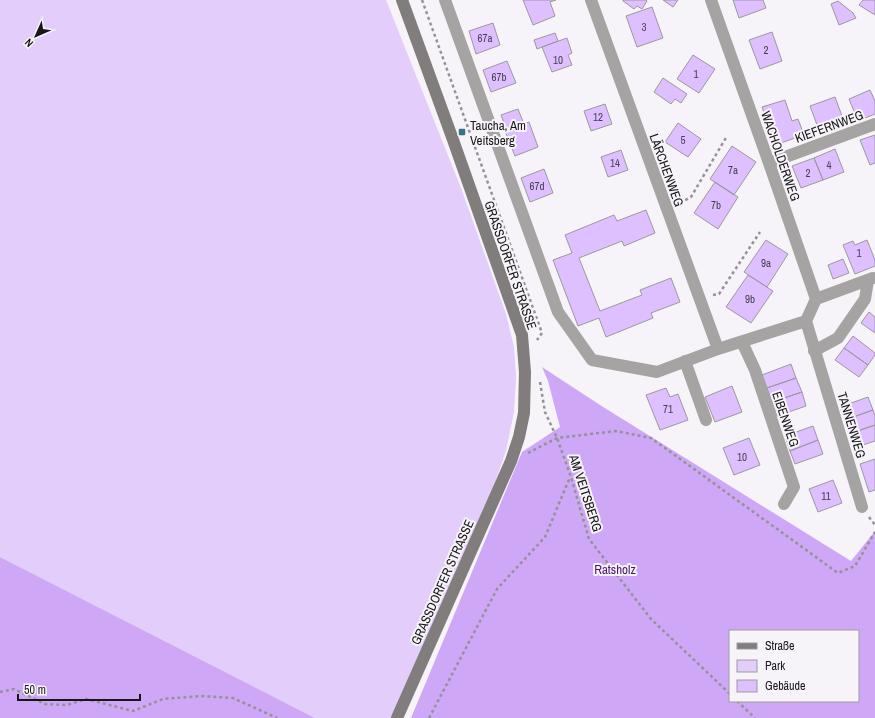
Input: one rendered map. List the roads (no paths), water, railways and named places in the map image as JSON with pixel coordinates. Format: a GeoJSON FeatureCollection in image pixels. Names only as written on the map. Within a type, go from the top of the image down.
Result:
{"type":"FeatureCollection","features":[{"type":"Feature","properties":{"kind":"street","name":"GRASSDORFER STRASSE"},"geometry":{"type":"LineString","coordinates":[[397,718],[511,461],[519,437],[524,413],[525,372],[522,335],[402,0]]}},
{"type":"Feature","properties":{"kind":"street","name":"GRASSDORFER STRASSE"},"geometry":{"type":"LineString","coordinates":[[445,0],[558,312],[592,360],[657,372],[718,349],[806,322]]}},
{"type":"Feature","properties":{"kind":"street","name":"LÄRCHENWEG"},"geometry":{"type":"LineString","coordinates":[[591,0],[718,349]]}},
{"type":"Feature","properties":{"kind":"street","name":"WACHOLDERWEG"},"geometry":{"type":"LineString","coordinates":[[711,0],[816,299]]}},
{"type":"Feature","properties":{"kind":"street","name":"KIEFERNWEG"},"geometry":{"type":"LineString","coordinates":[[769,163],[875,124]]}},
{"type":"Feature","properties":{"kind":"street"},"geometry":{"type":"LineString","coordinates":[[806,322],[816,299],[871,278]]}},
{"type":"Feature","properties":{"kind":"street"},"geometry":{"type":"LineString","coordinates":[[814,350],[838,338],[865,299],[871,278]]}},
{"type":"Feature","properties":{"kind":"street","name":"TANNENWEG"},"geometry":{"type":"LineString","coordinates":[[806,322],[862,507]]}},
{"type":"Feature","properties":{"kind":"street","name":"EIBENWEG"},"geometry":{"type":"LineString","coordinates":[[742,342],[755,370],[794,487],[784,504]]}},
{"type":"Feature","properties":{"kind":"street"},"geometry":{"type":"LineString","coordinates":[[685,361],[706,420]]}},
{"type":"Feature","properties":{"kind":"place","name":"Taucha, Am Veitsberg"},"geometry":{"type":"Point","coordinates":[462,132]}},
{"type":"Feature","properties":{"kind":"park label","name":"Ratsholz"},"geometry":{"type":"Point","coordinates":[615,569]}}]}
